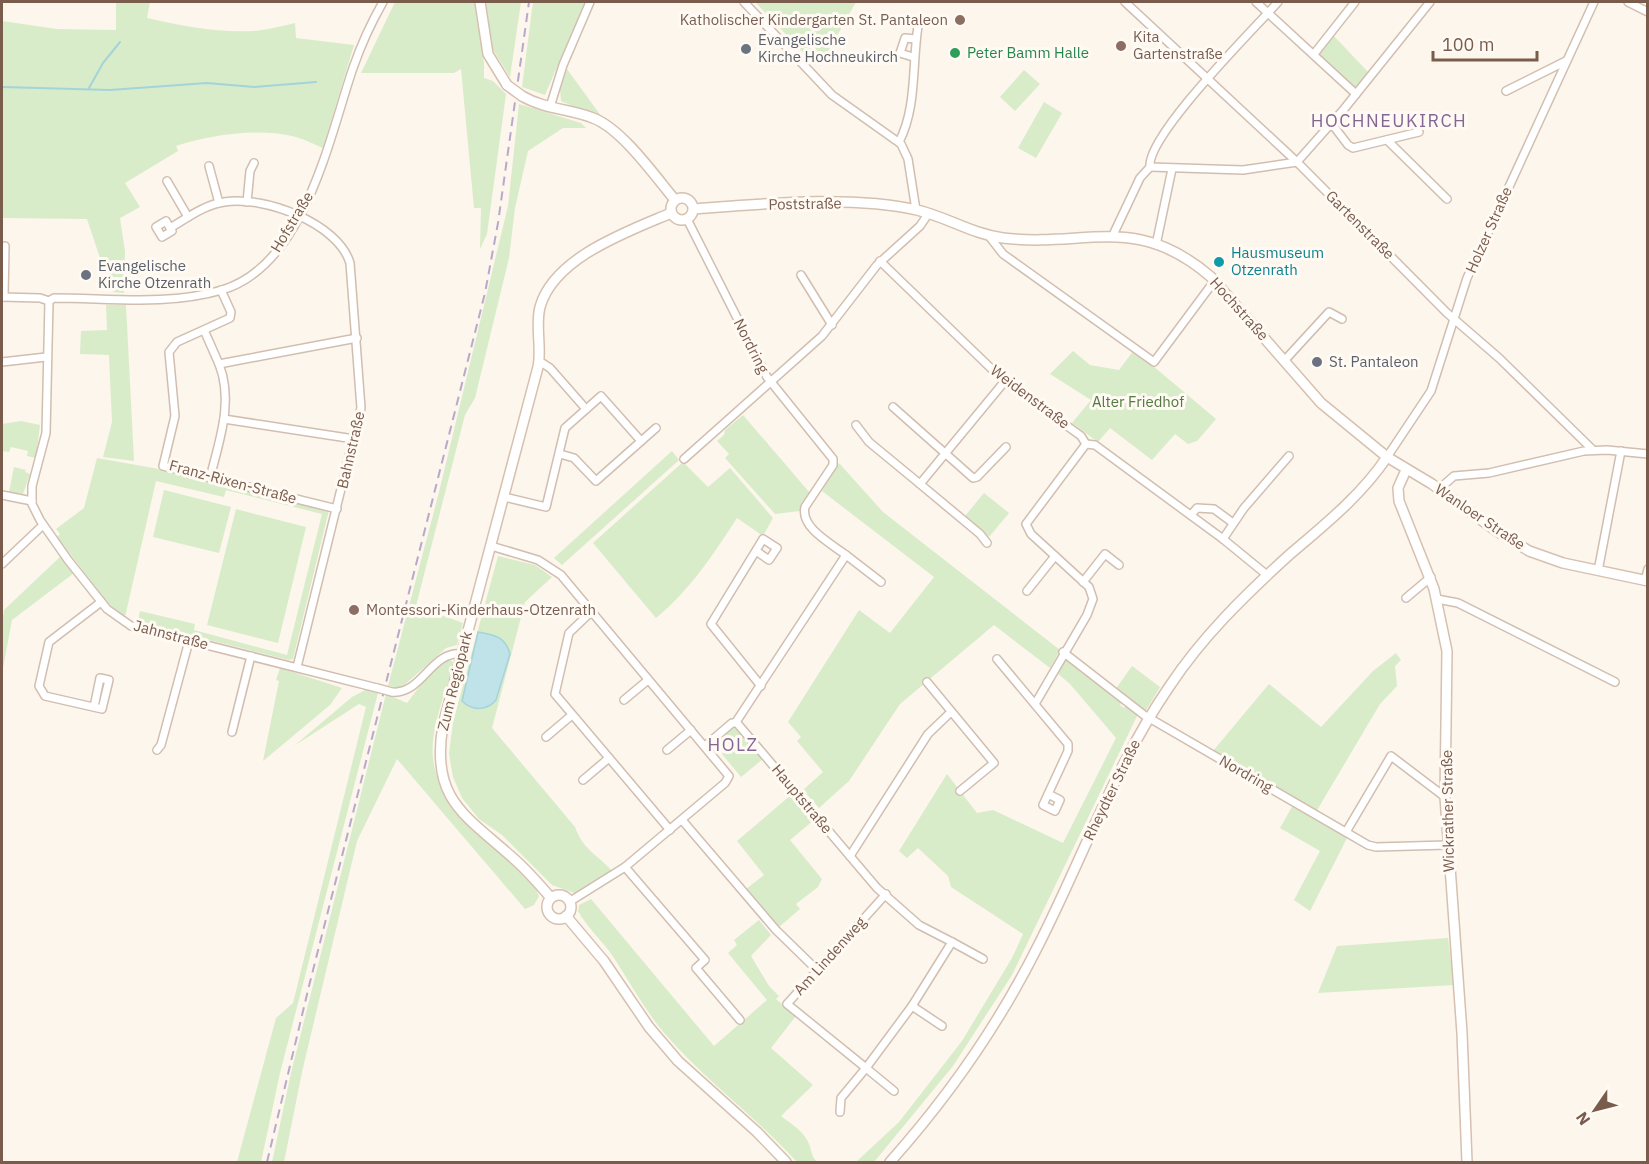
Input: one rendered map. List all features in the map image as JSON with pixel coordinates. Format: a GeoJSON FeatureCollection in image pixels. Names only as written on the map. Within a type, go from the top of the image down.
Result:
{"type":"FeatureCollection","features":[{"type":"Feature","properties":{"kind":"street","name":"Hofstraße"},"geometry":{"type":"LineString","coordinates":[[3,297],[40,298],[49,301],[56,298],[166,298],[221,290],[241,282],[263,266],[299,216],[327,155],[359,52],[383,2]]}},
{"type":"Feature","properties":{"kind":"street"},"geometry":{"type":"LineString","coordinates":[[480,2],[488,54],[507,85],[522,96],[550,107],[592,118],[607,126],[675,200]]}},
{"type":"Feature","properties":{"kind":"street"},"geometry":{"type":"LineString","coordinates":[[550,107],[563,65],[590,2]]}},
{"type":"Feature","properties":{"kind":"street"},"geometry":{"type":"LineString","coordinates":[[744,2],[836,99],[899,142],[908,159],[916,210]]}},
{"type":"Feature","properties":{"kind":"street","name":"Gartenstraße"},"geometry":{"type":"LineString","coordinates":[[1125,2],[1297,162],[1447,313],[1454,317],[1593,450]]}},
{"type":"Feature","properties":{"kind":"street"},"geometry":{"type":"LineString","coordinates":[[1256,2],[1356,94]]}},
{"type":"Feature","properties":{"kind":"street"},"geometry":{"type":"LineString","coordinates":[[1113,235],[1140,178],[1149,167],[1149,159],[1157,145],[1207,79],[1278,2]]}},
{"type":"Feature","properties":{"kind":"street"},"geometry":{"type":"LineString","coordinates":[[1314,54],[1355,2]]}},
{"type":"Feature","properties":{"kind":"street"},"geometry":{"type":"LineString","coordinates":[[1149,167],[1243,170],[1297,162],[1332,124],[1430,2]]}},
{"type":"Feature","properties":{"kind":"street","name":"Holzer Straße"},"geometry":{"type":"LineString","coordinates":[[1387,457],[1431,390],[1454,317],[1482,244],[1594,2]]}},
{"type":"Feature","properties":{"kind":"street"},"geometry":{"type":"LineString","coordinates":[[1628,2],[1647,12]]}},
{"type":"Feature","properties":{"kind":"street"},"geometry":{"type":"LineString","coordinates":[[899,142],[910,119],[913,57],[918,26]]}},
{"type":"Feature","properties":{"kind":"street"},"geometry":{"type":"LineString","coordinates":[[913,57],[900,53],[904,38],[916,39]]}},
{"type":"Feature","properties":{"kind":"street"},"geometry":{"type":"LineString","coordinates":[[1506,91],[1566,61]]}},
{"type":"Feature","properties":{"kind":"street"},"geometry":{"type":"LineString","coordinates":[[1332,124],[1352,148],[1419,132]]}},
{"type":"Feature","properties":{"kind":"street"},"geometry":{"type":"LineString","coordinates":[[1387,141],[1447,199]]}},
{"type":"Feature","properties":{"kind":"street"},"geometry":{"type":"LineString","coordinates":[[248,202],[250,171],[254,163]]}},
{"type":"Feature","properties":{"kind":"street"},"geometry":{"type":"LineString","coordinates":[[170,228],[219,203],[209,166]]}},
{"type":"Feature","properties":{"kind":"street"},"geometry":{"type":"LineString","coordinates":[[1156,245],[1172,169]]}},
{"type":"Feature","properties":{"kind":"street"},"geometry":{"type":"LineString","coordinates":[[167,181],[188,217]]}},
{"type":"Feature","properties":{"kind":"street"},"geometry":{"type":"LineString","coordinates":[[687,198],[694,209],[687,219],[679,220],[671,213],[675,200],[687,198]]}},
{"type":"Feature","properties":{"kind":"street","name":"Bahnstraße"},"geometry":{"type":"LineString","coordinates":[[219,203],[248,202],[299,216],[328,232],[347,255],[351,267],[362,404],[297,667]]}},
{"type":"Feature","properties":{"kind":"street","name":"Poststraße"},"geometry":{"type":"LineString","coordinates":[[694,209],[824,202],[916,210]]}},
{"type":"Feature","properties":{"kind":"street","name":"Hochstraße"},"geometry":{"type":"LineString","coordinates":[[916,210],[989,236],[1027,239],[1113,235],[1156,245],[1192,263],[1215,280],[1333,414],[1387,457]]}},
{"type":"Feature","properties":{"kind":"street","name":"Zum Regiopark"},"geometry":{"type":"LineString","coordinates":[[551,898],[513,857],[466,819],[446,785],[440,759],[441,736],[539,362],[539,311],[545,295],[553,283],[601,243],[671,213]]}},
{"type":"Feature","properties":{"kind":"street"},"geometry":{"type":"LineString","coordinates":[[684,459],[771,383],[832,325],[880,261],[919,228],[928,214]]}},
{"type":"Feature","properties":{"kind":"street","name":"Nordring"},"geometry":{"type":"LineString","coordinates":[[687,219],[771,383],[834,460],[805,507],[804,515],[810,527],[846,555]]}},
{"type":"Feature","properties":{"kind":"street"},"geometry":{"type":"LineString","coordinates":[[989,236],[1003,254],[1154,362],[1215,280]]}},
{"type":"Feature","properties":{"kind":"street"},"geometry":{"type":"LineString","coordinates":[[3,297],[4,246]]}},
{"type":"Feature","properties":{"kind":"street","name":"Weidenstraße"},"geometry":{"type":"LineString","coordinates":[[880,261],[1005,381],[1081,436],[1086,444],[1095,446],[1191,515],[1267,575]]}},
{"type":"Feature","properties":{"kind":"street"},"geometry":{"type":"LineString","coordinates":[[801,275],[832,325]]}},
{"type":"Feature","properties":{"kind":"street","name":"Franz-Rixen-Straße"},"geometry":{"type":"LineString","coordinates":[[221,290],[231,316],[176,343],[169,353],[175,416],[163,466],[337,509]]}},
{"type":"Feature","properties":{"kind":"street"},"geometry":{"type":"LineString","coordinates":[[2,495],[32,501],[32,483],[46,433],[49,301]]}},
{"type":"Feature","properties":{"kind":"street"},"geometry":{"type":"LineString","coordinates":[[1284,361],[1329,312],[1342,319]]}},
{"type":"Feature","properties":{"kind":"street"},"geometry":{"type":"LineString","coordinates":[[204,330],[219,364],[225,391],[224,419],[210,478]]}},
{"type":"Feature","properties":{"kind":"street"},"geometry":{"type":"LineString","coordinates":[[219,364],[357,339]]}},
{"type":"Feature","properties":{"kind":"street"},"geometry":{"type":"LineString","coordinates":[[2,362],[46,357]]}},
{"type":"Feature","properties":{"kind":"street"},"geometry":{"type":"LineString","coordinates":[[539,362],[550,368],[586,409]]}},
{"type":"Feature","properties":{"kind":"street"},"geometry":{"type":"LineString","coordinates":[[920,484],[1005,381]]}},
{"type":"Feature","properties":{"kind":"street"},"geometry":{"type":"LineString","coordinates":[[504,497],[546,507],[565,428],[601,396],[641,441]]}},
{"type":"Feature","properties":{"kind":"street"},"geometry":{"type":"LineString","coordinates":[[893,407],[974,478],[1006,447]]}},
{"type":"Feature","properties":{"kind":"street"},"geometry":{"type":"LineString","coordinates":[[224,419],[354,439]]}},
{"type":"Feature","properties":{"kind":"street"},"geometry":{"type":"LineString","coordinates":[[856,425],[870,444],[980,534],[987,543]]}},
{"type":"Feature","properties":{"kind":"street"},"geometry":{"type":"LineString","coordinates":[[560,454],[574,458],[596,482],[656,428]]}},
{"type":"Feature","properties":{"kind":"street"},"geometry":{"type":"LineString","coordinates":[[1035,704],[1092,604],[1092,591],[1029,532],[1026,524],[1086,444]]}},
{"type":"Feature","properties":{"kind":"street"},"geometry":{"type":"LineString","coordinates":[[1439,489],[1454,476],[1489,473],[1593,450],[1647,454]]}},
{"type":"Feature","properties":{"kind":"street"},"geometry":{"type":"LineString","coordinates":[[1598,571],[1621,451]]}},
{"type":"Feature","properties":{"kind":"street"},"geometry":{"type":"LineString","coordinates":[[1223,539],[1233,523],[1289,456]]}},
{"type":"Feature","properties":{"kind":"street","name":"Wanloer Straße"},"geometry":{"type":"LineString","coordinates":[[1387,457],[1439,489],[1503,536],[1529,550],[1563,563],[1646,581]]}},
{"type":"Feature","properties":{"kind":"street","name":"Rheydter Straße"},"geometry":{"type":"LineString","coordinates":[[890,1162],[955,1082],[1017,986],[1052,918],[1114,783],[1149,717],[1197,648],[1267,575],[1328,522],[1371,478],[1387,457]]}},
{"type":"Feature","properties":{"kind":"street","name":"Wickrather Straße"},"geometry":{"type":"LineString","coordinates":[[1406,470],[1398,488],[1399,501],[1431,577],[1448,662],[1445,797],[1462,1033],[1467,1162]]}},
{"type":"Feature","properties":{"kind":"street","name":"Jahnstraße"},"geometry":{"type":"LineString","coordinates":[[32,501],[43,525],[101,602],[118,619],[131,626],[392,692],[407,689],[446,654],[462,654]]}},
{"type":"Feature","properties":{"kind":"street"},"geometry":{"type":"LineString","coordinates":[[1191,515],[1197,508],[1207,507],[1233,523]]}},
{"type":"Feature","properties":{"kind":"street"},"geometry":{"type":"LineString","coordinates":[[2,564],[43,525]]}},
{"type":"Feature","properties":{"kind":"street"},"geometry":{"type":"LineString","coordinates":[[491,546],[548,565],[565,579],[727,772],[729,779],[625,867],[569,902]]}},
{"type":"Feature","properties":{"kind":"street"},"geometry":{"type":"LineString","coordinates":[[756,551],[711,624],[761,686]]}},
{"type":"Feature","properties":{"kind":"street"},"geometry":{"type":"LineString","coordinates":[[1083,582],[1105,554],[1119,565]]}},
{"type":"Feature","properties":{"kind":"street"},"geometry":{"type":"LineString","coordinates":[[705,746],[736,722],[846,555],[881,582]]}},
{"type":"Feature","properties":{"kind":"street"},"geometry":{"type":"LineString","coordinates":[[1027,591],[1055,556]]}},
{"type":"Feature","properties":{"kind":"street"},"geometry":{"type":"LineString","coordinates":[[1646,581],[1647,568]]}},
{"type":"Feature","properties":{"kind":"street"},"geometry":{"type":"LineString","coordinates":[[1406,598],[1431,577]]}},
{"type":"Feature","properties":{"kind":"street"},"geometry":{"type":"LineString","coordinates":[[1437,599],[1458,603],[1615,682]]}},
{"type":"Feature","properties":{"kind":"street"},"geometry":{"type":"LineString","coordinates":[[94,707],[45,696],[39,686],[49,642],[101,602]]}},
{"type":"Feature","properties":{"kind":"street"},"geometry":{"type":"LineString","coordinates":[[592,611],[569,633],[554,690],[556,697],[670,830]]}},
{"type":"Feature","properties":{"kind":"street"},"geometry":{"type":"LineString","coordinates":[[157,750],[161,745],[189,640]]}},
{"type":"Feature","properties":{"kind":"street","name":"Nordring"},"geometry":{"type":"LineString","coordinates":[[1063,652],[1149,717],[1346,832],[1376,847],[1447,845]]}},
{"type":"Feature","properties":{"kind":"street"},"geometry":{"type":"LineString","coordinates":[[232,732],[251,656]]}},
{"type":"Feature","properties":{"kind":"street"},"geometry":{"type":"LineString","coordinates":[[997,659],[1068,746],[1048,794]]}},
{"type":"Feature","properties":{"kind":"street"},"geometry":{"type":"LineString","coordinates":[[624,700],[648,680]]}},
{"type":"Feature","properties":{"kind":"street"},"geometry":{"type":"LineString","coordinates":[[927,682],[993,763],[960,791]]}},
{"type":"Feature","properties":{"kind":"street"},"geometry":{"type":"LineString","coordinates":[[850,856],[928,734],[951,712]]}},
{"type":"Feature","properties":{"kind":"street"},"geometry":{"type":"LineString","coordinates":[[546,737],[572,715]]}},
{"type":"Feature","properties":{"kind":"street","name":"Hauptstraße"},"geometry":{"type":"LineString","coordinates":[[736,722],[850,856],[886,894]]}},
{"type":"Feature","properties":{"kind":"street"},"geometry":{"type":"LineString","coordinates":[[667,750],[691,730]]}},
{"type":"Feature","properties":{"kind":"street"},"geometry":{"type":"LineString","coordinates":[[1346,832],[1391,756],[1445,797]]}},
{"type":"Feature","properties":{"kind":"street"},"geometry":{"type":"LineString","coordinates":[[583,780],[609,758]]}},
{"type":"Feature","properties":{"kind":"street"},"geometry":{"type":"LineString","coordinates":[[682,820],[770,923],[816,969]]}},
{"type":"Feature","properties":{"kind":"street"},"geometry":{"type":"LineString","coordinates":[[625,867],[705,960],[696,968],[740,1020]]}},
{"type":"Feature","properties":{"kind":"street"},"geometry":{"type":"LineString","coordinates":[[886,894],[919,925],[983,959]]}},
{"type":"Feature","properties":{"kind":"street","name":"Am Lindenweg"},"geometry":{"type":"LineString","coordinates":[[886,894],[786,1004],[894,1091]]}},
{"type":"Feature","properties":{"kind":"street"},"geometry":{"type":"LineString","coordinates":[[563,896],[569,902],[570,910],[566,916],[557,919],[549,914],[547,905],[551,898],[563,896]]}},
{"type":"Feature","properties":{"kind":"street"},"geometry":{"type":"LineString","coordinates":[[566,916],[607,965],[649,1027],[678,1061],[757,1132],[786,1162]]}},
{"type":"Feature","properties":{"kind":"street"},"geometry":{"type":"LineString","coordinates":[[840,1112],[841,1098],[912,1006],[952,942]]}},
{"type":"Feature","properties":{"kind":"street"},"geometry":{"type":"LineString","coordinates":[[912,1006],[942,1026]]}},
{"type":"Feature","properties":{"kind":"green space"},"geometry":{"type":"Polygon","coordinates":[[[116,2],[150,2],[147,18],[214,30],[254,31],[295,23],[296,38],[354,45],[323,148],[300,138],[278,134],[249,133],[218,136],[176,146],[178,151],[125,183],[140,207],[120,218],[125,251],[124,293],[113,292],[112,289],[107,288],[106,276],[87,219],[2,218],[2,21],[57,29],[116,30],[116,2]]]}},
{"type":"Feature","properties":{"kind":"green space"},"geometry":{"type":"Polygon","coordinates":[[[395,2],[474,2],[484,63],[484,78],[493,81],[506,94],[487,234],[480,249],[481,208],[474,208],[461,69],[454,73],[361,73],[395,2]]]}},
{"type":"Feature","properties":{"kind":"green space"},"geometry":{"type":"Polygon","coordinates":[[[486,2],[521,2],[510,77],[492,48],[486,2]]]}},
{"type":"Feature","properties":{"kind":"green space"},"geometry":{"type":"Polygon","coordinates":[[[533,2],[585,2],[545,95],[522,87],[533,2]]]}},
{"type":"Feature","properties":{"kind":"green space"},"geometry":{"type":"Polygon","coordinates":[[[755,2],[856,2],[828,52],[815,65],[755,2]]]}},
{"type":"Feature","properties":{"kind":"green space"},"geometry":{"type":"Polygon","coordinates":[[[1332,34],[1368,72],[1354,89],[1318,55],[1332,34]]]}},
{"type":"Feature","properties":{"kind":"green space"},"geometry":{"type":"Polygon","coordinates":[[[567,69],[604,120],[561,101],[560,90],[567,69]]]}},
{"type":"Feature","properties":{"kind":"green space"},"geometry":{"type":"Polygon","coordinates":[[[1024,70],[1040,84],[1015,111],[1000,97],[1024,70]]]}},
{"type":"Feature","properties":{"kind":"green space"},"geometry":{"type":"Polygon","coordinates":[[[1044,102],[1062,113],[1036,158],[1018,148],[1044,102]]]}},
{"type":"Feature","properties":{"kind":"green space"},"geometry":{"type":"Polygon","coordinates":[[[519,104],[581,123],[586,128],[563,128],[528,151],[515,208],[509,258],[475,398],[465,415],[416,606],[463,623],[457,645],[446,648],[401,688],[388,686],[439,492],[508,206],[519,104]]]}},
{"type":"Feature","properties":{"kind":"green space"},"geometry":{"type":"Polygon","coordinates":[[[106,305],[126,305],[134,461],[103,457],[112,422],[109,355],[80,354],[81,331],[107,330],[106,305]]]}},
{"type":"Feature","properties":{"kind":"green space","name":"Alter Friedhof"},"geometry":{"type":"Polygon","coordinates":[[[1134,350],[1216,419],[1197,441],[1188,444],[1175,434],[1152,460],[1110,428],[1098,442],[1072,423],[1091,400],[1050,374],[1073,351],[1090,365],[1119,370],[1134,350]]]}},
{"type":"Feature","properties":{"kind":"green space"},"geometry":{"type":"Polygon","coordinates":[[[743,415],[810,493],[800,511],[775,514],[725,458],[729,454],[717,441],[724,435],[725,430],[743,415]]]}},
{"type":"Feature","properties":{"kind":"green space"},"geometry":{"type":"Polygon","coordinates":[[[21,421],[40,425],[36,458],[27,456],[28,451],[11,447],[9,452],[2,451],[2,424],[21,421]]]}},
{"type":"Feature","properties":{"kind":"green space"},"geometry":{"type":"Polygon","coordinates":[[[672,451],[679,460],[562,565],[554,558],[672,451]]]}},
{"type":"Feature","properties":{"kind":"green space"},"geometry":{"type":"Polygon","coordinates":[[[97,458],[159,469],[329,510],[293,659],[289,660],[138,622],[140,611],[195,624],[194,630],[287,655],[322,514],[226,490],[224,497],[156,481],[125,617],[108,603],[57,537],[60,534],[56,529],[84,508],[97,458]]]}},
{"type":"Feature","properties":{"kind":"green space"},"geometry":{"type":"Polygon","coordinates":[[[683,462],[708,487],[730,468],[773,518],[763,536],[737,518],[690,584],[656,618],[593,543],[683,462]]]}},
{"type":"Feature","properties":{"kind":"green space"},"geometry":{"type":"Polygon","coordinates":[[[839,463],[883,512],[1060,650],[1050,668],[994,625],[900,704],[849,781],[819,808],[803,790],[823,772],[797,741],[801,737],[788,722],[859,610],[890,633],[934,577],[822,491],[839,463]]]}},
{"type":"Feature","properties":{"kind":"green space"},"geometry":{"type":"Polygon","coordinates":[[[14,467],[26,470],[25,472],[30,474],[23,494],[9,492],[14,467]]]}},
{"type":"Feature","properties":{"kind":"green space"},"geometry":{"type":"Polygon","coordinates":[[[164,490],[231,507],[219,553],[153,537],[164,490]]]}},
{"type":"Feature","properties":{"kind":"green space"},"geometry":{"type":"Polygon","coordinates":[[[984,493],[1009,513],[989,537],[965,516],[984,493]]]}},
{"type":"Feature","properties":{"kind":"green space"},"geometry":{"type":"Polygon","coordinates":[[[236,509],[306,527],[278,643],[207,625],[236,509]]]}},
{"type":"Feature","properties":{"kind":"green space"},"geometry":{"type":"Polygon","coordinates":[[[61,556],[74,573],[12,620],[2,674],[4,610],[61,556]]]}},
{"type":"Feature","properties":{"kind":"green space"},"geometry":{"type":"Polygon","coordinates":[[[498,556],[535,565],[552,577],[525,602],[492,728],[575,827],[586,847],[612,871],[577,894],[552,885],[502,835],[479,819],[462,798],[453,777],[449,754],[453,722],[498,556]]]}},
{"type":"Feature","properties":{"kind":"green space"},"geometry":{"type":"Polygon","coordinates":[[[1396,653],[1401,660],[1395,666],[1397,686],[1380,704],[1316,812],[1213,751],[1269,684],[1321,727],[1373,671],[1396,653]]]}},
{"type":"Feature","properties":{"kind":"green space"},"geometry":{"type":"Polygon","coordinates":[[[448,658],[454,663],[439,710],[433,746],[435,771],[439,782],[450,805],[458,815],[475,833],[516,865],[535,887],[539,896],[534,905],[525,909],[397,759],[357,841],[302,1072],[284,1162],[272,1162],[291,1073],[386,694],[407,703],[432,670],[448,658]]]}},
{"type":"Feature","properties":{"kind":"green space"},"geometry":{"type":"Polygon","coordinates":[[[1066,660],[1122,701],[1120,705],[1124,708],[1127,705],[1138,714],[1012,975],[953,1066],[874,1162],[856,1162],[899,1122],[962,1041],[1012,958],[1023,934],[951,887],[948,876],[918,848],[907,858],[899,851],[947,774],[977,813],[993,810],[1063,843],[1116,738],[1070,684],[1057,673],[1066,660]]]}},
{"type":"Feature","properties":{"kind":"green space"},"geometry":{"type":"Polygon","coordinates":[[[1132,666],[1160,687],[1145,712],[1115,690],[1132,666]]]}},
{"type":"Feature","properties":{"kind":"green space"},"geometry":{"type":"Polygon","coordinates":[[[280,668],[342,688],[330,705],[263,761],[279,681],[276,680],[280,668]]]}},
{"type":"Feature","properties":{"kind":"green space"},"geometry":{"type":"Polygon","coordinates":[[[367,689],[378,693],[280,1073],[261,1162],[237,1162],[276,1018],[293,1003],[366,707],[359,704],[294,746],[352,697],[367,689]]]}},
{"type":"Feature","properties":{"kind":"green space"},"geometry":{"type":"Polygon","coordinates":[[[736,728],[763,759],[741,777],[722,754],[731,746],[722,737],[736,728]]]}},
{"type":"Feature","properties":{"kind":"green space"},"geometry":{"type":"Polygon","coordinates":[[[792,794],[814,820],[790,840],[822,879],[818,887],[796,904],[800,909],[779,927],[746,889],[764,875],[737,841],[792,794]]]}},
{"type":"Feature","properties":{"kind":"green space"},"geometry":{"type":"Polygon","coordinates":[[[1293,805],[1348,836],[1310,911],[1294,900],[1320,851],[1280,828],[1293,805]]]}},
{"type":"Feature","properties":{"kind":"green space"},"geometry":{"type":"Polygon","coordinates":[[[591,899],[714,1046],[767,1000],[728,953],[737,945],[734,940],[759,920],[771,935],[751,956],[769,986],[779,996],[776,999],[796,1016],[771,1048],[813,1085],[781,1116],[805,1136],[817,1162],[797,1162],[697,1068],[665,1034],[610,952],[578,911],[579,905],[591,899]]]}},
{"type":"Feature","properties":{"kind":"green space"},"geometry":{"type":"Polygon","coordinates":[[[1448,938],[1454,985],[1318,993],[1337,946],[1448,938]]]}},
{"type":"Feature","properties":{"kind":"water"},"geometry":{"type":"Polygon","coordinates":[[[478,632],[502,640],[510,654],[496,700],[484,708],[470,707],[462,701],[478,632]]]}},
{"type":"Feature","properties":{"kind":"waterway"},"geometry":{"type":"LineString","coordinates":[[89,88],[103,63],[120,42]]}},
{"type":"Feature","properties":{"kind":"waterway"},"geometry":{"type":"LineString","coordinates":[[2,87],[110,90],[207,83],[254,87],[316,82]]}},
{"type":"Feature","properties":{"kind":"railway"},"geometry":{"type":"LineString","coordinates":[[267,1162],[309,986],[485,293],[498,223],[529,2]]}},
{"type":"Feature","properties":{"kind":"place","name":"Katholischer Kindergarten St. Pantaleon"},"geometry":{"type":"Point","coordinates":[960,20]}},
{"type":"Feature","properties":{"kind":"place","name":"Kita Gartenstraße"},"geometry":{"type":"Point","coordinates":[1121,46]}},
{"type":"Feature","properties":{"kind":"place","name":"Evangelische Kirche Hochneukirch"},"geometry":{"type":"Point","coordinates":[746,49]}},
{"type":"Feature","properties":{"kind":"place","name":"Peter Bamm Halle"},"geometry":{"type":"Point","coordinates":[955,53]}},
{"type":"Feature","properties":{"kind":"place","name":"Hausmuseum Otzenrath"},"geometry":{"type":"Point","coordinates":[1219,262]}},
{"type":"Feature","properties":{"kind":"place","name":"Evangelische Kirche Otzenrath"},"geometry":{"type":"Point","coordinates":[86,275]}},
{"type":"Feature","properties":{"kind":"place","name":"St. Pantaleon"},"geometry":{"type":"Point","coordinates":[1317,362]}},
{"type":"Feature","properties":{"kind":"place","name":"Montessori-Kinderhaus-Otzenrath"},"geometry":{"type":"Point","coordinates":[354,610]}},
{"type":"Feature","properties":{"kind":"district","name":"HOCHNEUKIRCH"},"geometry":{"type":"Point","coordinates":[1389,121]}},
{"type":"Feature","properties":{"kind":"district","name":"HOLZ"},"geometry":{"type":"Point","coordinates":[733,745]}}]}
